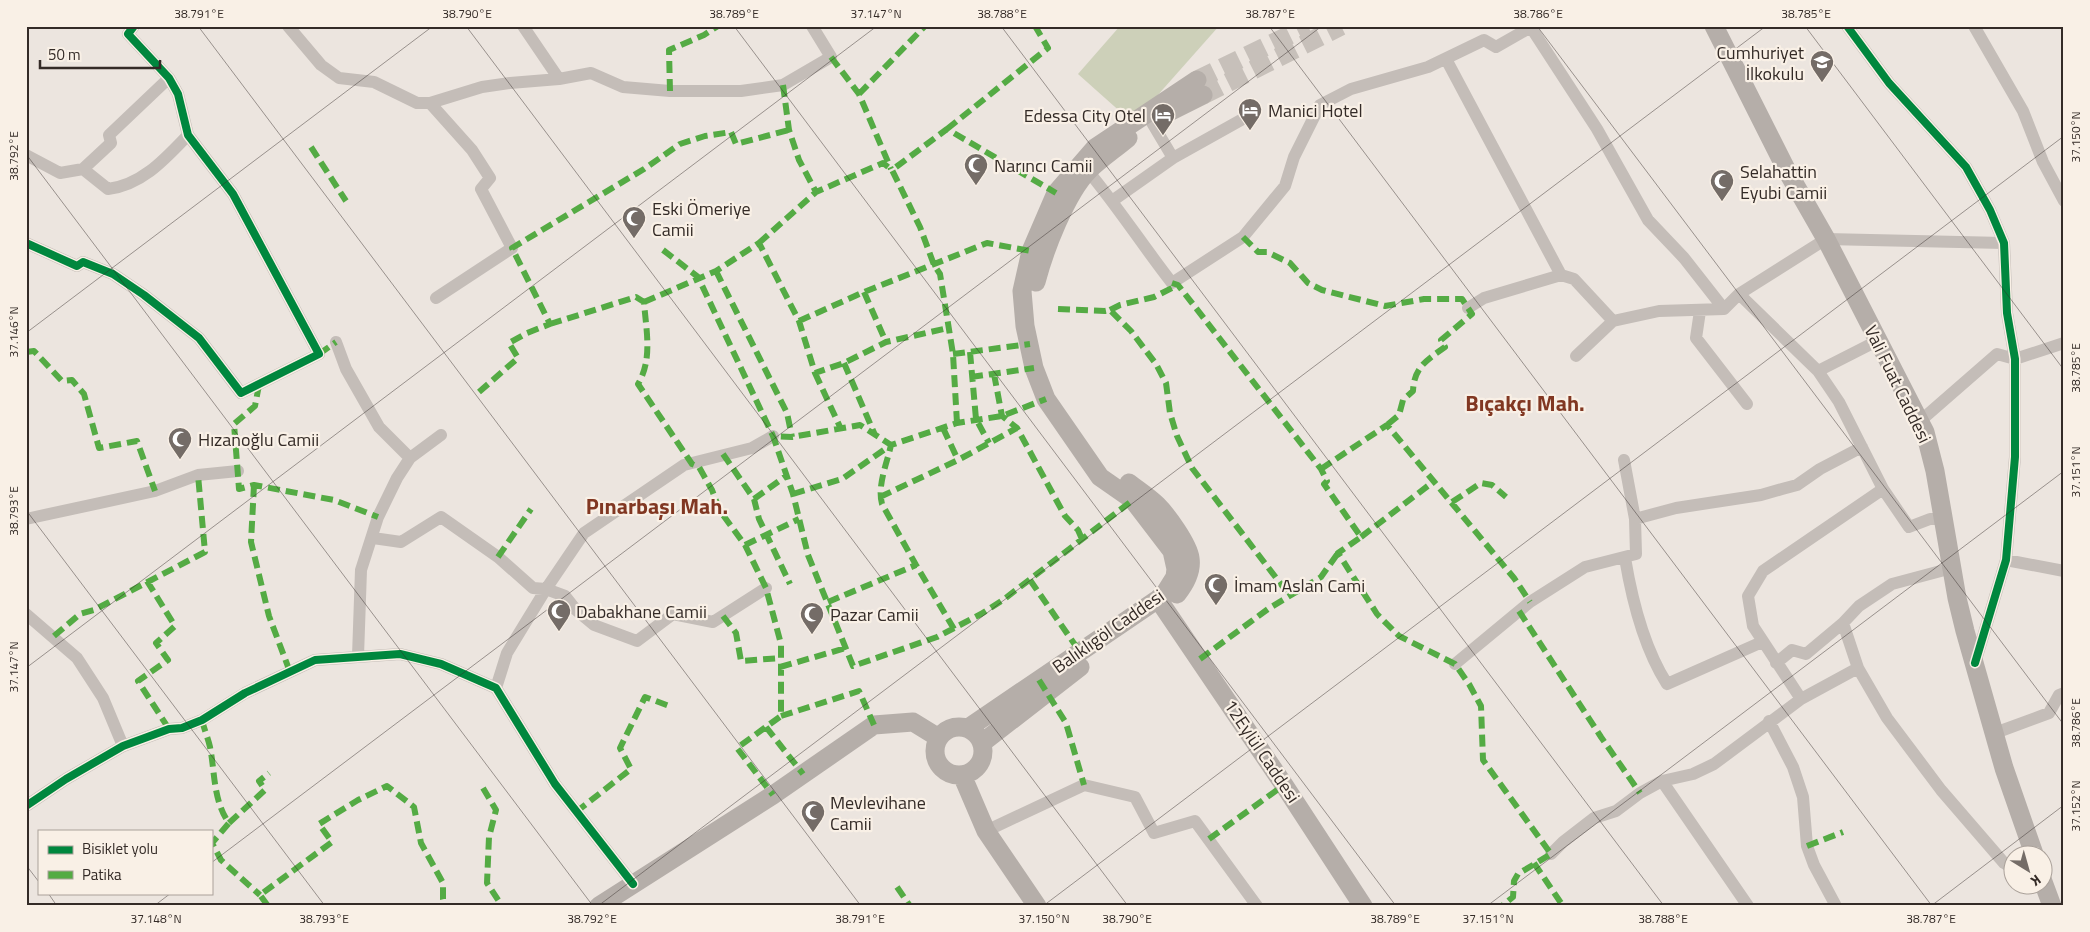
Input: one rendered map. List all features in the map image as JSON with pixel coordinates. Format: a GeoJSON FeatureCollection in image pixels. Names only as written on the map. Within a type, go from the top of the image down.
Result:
{"type":"FeatureCollection","features":[{"type":"Feature","properties":{"kind":"main road","name":"Vali Fuat Caddesi"},"geometry":{"type":"LineString","coordinates":[[1714,26],[1786,169],[1826,239],[1925,432],[1935,471],[1956,598],[2004,768],[2031,844]]}},
{"type":"Feature","properties":{"kind":"main road","name":"Balıklıgöl Caddesi"},"geometry":{"type":"LineString","coordinates":[[968,728],[1160,602],[1178,593],[1190,569],[1190,557],[1185,543],[1157,505],[1108,468],[1064,410],[1046,375],[1038,338],[1033,293],[1043,255],[1068,202],[1088,171],[1151,121],[1200,87],[1094,148],[1056,192],[1031,251],[1022,291],[1025,326],[1034,368],[1046,400],[1100,477],[1133,500],[1172,551],[1176,569],[1174,577],[1160,602],[982,743]]}},
{"type":"Feature","properties":{"kind":"main road","name":"12Eylül Caddesi"},"geometry":{"type":"LineString","coordinates":[[1160,602],[1253,738],[1363,906]]}},
{"type":"Feature","properties":{"kind":"main road"},"geometry":{"type":"LineString","coordinates":[[599,906],[773,795],[874,725],[913,722],[939,738]]}},
{"type":"Feature","properties":{"kind":"main road"},"geometry":{"type":"LineString","coordinates":[[955,727],[968,728],[979,737],[982,743],[983,750],[979,764],[975,770],[962,775],[946,772],[940,767],[934,753],[939,738],[943,733],[955,727]]}},
{"type":"Feature","properties":{"kind":"main road"},"geometry":{"type":"LineString","coordinates":[[962,775],[986,831],[1037,906]]}},
{"type":"Feature","properties":{"kind":"main road"},"geometry":{"type":"LineString","coordinates":[[2047,894],[2052,906]]}},
{"type":"Feature","properties":{"kind":"street"},"geometry":{"type":"LineString","coordinates":[[26,243],[77,266],[83,262],[113,274],[144,295],[199,338],[241,393],[319,354],[233,194],[188,135],[178,94],[169,78],[128,34],[134,26]]}},
{"type":"Feature","properties":{"kind":"street"},"geometry":{"type":"LineString","coordinates":[[288,26],[320,65],[339,78],[374,82],[417,103],[430,103],[482,87],[592,74],[623,87],[670,91],[740,91],[783,85],[831,57],[812,26]]}},
{"type":"Feature","properties":{"kind":"street"},"geometry":{"type":"LineString","coordinates":[[523,26],[559,79]]}},
{"type":"Feature","properties":{"kind":"street"},"geometry":{"type":"LineString","coordinates":[[1847,26],[1889,83],[1966,167],[1990,210],[2004,243],[2007,313],[2015,359],[2015,457],[2006,560],[1975,663]]}},
{"type":"Feature","properties":{"kind":"street"},"geometry":{"type":"LineString","coordinates":[[1974,26],[2023,111],[2044,162],[2064,201]]}},
{"type":"Feature","properties":{"kind":"street"},"geometry":{"type":"LineString","coordinates":[[1088,171],[1112,200],[1126,222],[1172,283],[1243,237],[1285,186],[1294,157],[1320,105],[1351,89],[1395,75],[1412,72],[1446,59],[1484,40],[1496,47],[1531,27],[1593,122],[1648,220],[1684,258],[1724,309]]}},
{"type":"Feature","properties":{"kind":"street"},"geometry":{"type":"LineString","coordinates":[[1446,59],[1560,274]]}},
{"type":"Feature","properties":{"kind":"street"},"geometry":{"type":"LineString","coordinates":[[26,155],[60,174],[83,169],[111,143],[109,135],[169,78]]}},
{"type":"Feature","properties":{"kind":"street"},"geometry":{"type":"LineString","coordinates":[[430,103],[472,150],[490,178],[480,188],[512,248],[436,298]]}},
{"type":"Feature","properties":{"kind":"street"},"geometry":{"type":"LineString","coordinates":[[1112,200],[1174,158],[1241,120]]}},
{"type":"Feature","properties":{"kind":"street"},"geometry":{"type":"LineString","coordinates":[[1151,121],[1174,158]]}},
{"type":"Feature","properties":{"kind":"street"},"geometry":{"type":"LineString","coordinates":[[83,169],[108,189],[123,187],[158,167],[188,135]]}},
{"type":"Feature","properties":{"kind":"street"},"geometry":{"type":"LineString","coordinates":[[1576,356],[1613,321],[1659,311],[1724,309],[1739,294],[1826,239],[2004,243]]}},
{"type":"Feature","properties":{"kind":"street"},"geometry":{"type":"LineString","coordinates":[[1468,308],[1484,298],[1560,274],[1574,279],[1613,321]]}},
{"type":"Feature","properties":{"kind":"street"},"geometry":{"type":"LineString","coordinates":[[1739,294],[1818,371],[1839,402],[1882,489],[1909,528],[1930,519],[1944,520]]}},
{"type":"Feature","properties":{"kind":"street"},"geometry":{"type":"LineString","coordinates":[[1700,311],[1696,338],[1747,404]]}},
{"type":"Feature","properties":{"kind":"street"},"geometry":{"type":"LineString","coordinates":[[1818,371],[1877,341]]}},
{"type":"Feature","properties":{"kind":"street"},"geometry":{"type":"LineString","coordinates":[[336,342],[346,369],[379,427],[410,458]]}},
{"type":"Feature","properties":{"kind":"street"},"geometry":{"type":"LineString","coordinates":[[1919,422],[1997,354],[2015,359],[2064,343]]}},
{"type":"Feature","properties":{"kind":"street"},"geometry":{"type":"LineString","coordinates":[[358,656],[361,570],[378,517],[410,458],[441,435]]}},
{"type":"Feature","properties":{"kind":"street"},"geometry":{"type":"LineString","coordinates":[[496,688],[507,653],[546,589],[584,533],[684,465],[752,448],[773,436]]}},
{"type":"Feature","properties":{"kind":"street"},"geometry":{"type":"LineString","coordinates":[[1635,519],[1676,508],[1761,495],[1797,485],[1820,469],[1862,447]]}},
{"type":"Feature","properties":{"kind":"street"},"geometry":{"type":"LineString","coordinates":[[1454,664],[1530,602],[1585,567],[1602,561],[1625,558],[1636,554],[1635,519],[1624,460]]}},
{"type":"Feature","properties":{"kind":"street"},"geometry":{"type":"LineString","coordinates":[[26,519],[155,491],[198,475],[238,471]]}},
{"type":"Feature","properties":{"kind":"street"},"geometry":{"type":"LineString","coordinates":[[1801,700],[1753,626],[1748,596],[1763,571],[1882,489]]}},
{"type":"Feature","properties":{"kind":"street"},"geometry":{"type":"LineString","coordinates":[[372,538],[401,542],[441,517],[498,557],[533,588],[546,589],[565,596],[576,610],[594,625],[636,641],[673,614],[713,622],[766,588]]}},
{"type":"Feature","properties":{"kind":"street"},"geometry":{"type":"LineString","coordinates":[[1625,558],[1636,607],[1654,665],[1667,684],[1762,642]]}},
{"type":"Feature","properties":{"kind":"street"},"geometry":{"type":"LineString","coordinates":[[2006,560],[2064,571]]}},
{"type":"Feature","properties":{"kind":"street"},"geometry":{"type":"LineString","coordinates":[[1776,663],[1792,650],[1806,654],[1843,623],[1859,606],[1892,584],[1952,568]]}},
{"type":"Feature","properties":{"kind":"street"},"geometry":{"type":"LineString","coordinates":[[26,614],[77,658],[103,698],[122,746]]}},
{"type":"Feature","properties":{"kind":"street"},"geometry":{"type":"LineString","coordinates":[[1843,623],[1858,668],[1887,718],[1941,790],[2002,861]]}},
{"type":"Feature","properties":{"kind":"street"},"geometry":{"type":"LineString","coordinates":[[26,806],[66,779],[122,746],[169,729],[182,728],[202,720],[245,693],[315,660],[400,654],[441,664],[496,688],[555,784],[633,884]]}},
{"type":"Feature","properties":{"kind":"street"},"geometry":{"type":"LineString","coordinates":[[1551,854],[1594,818],[1616,811],[1640,793],[1662,781],[1693,774],[1714,764],[1801,700],[1858,668]]}},
{"type":"Feature","properties":{"kind":"street"},"geometry":{"type":"LineString","coordinates":[[1995,733],[2049,713],[2059,696],[2064,693]]}},
{"type":"Feature","properties":{"kind":"street"},"geometry":{"type":"LineString","coordinates":[[1770,721],[1793,767],[1802,796],[1807,846],[1814,865],[1836,906]]}},
{"type":"Feature","properties":{"kind":"street"},"geometry":{"type":"LineString","coordinates":[[1662,781],[1748,906]]}},
{"type":"Feature","properties":{"kind":"street"},"geometry":{"type":"LineString","coordinates":[[986,831],[1084,785],[1135,797],[1154,833],[1195,821],[1257,906]]}},
{"type":"Feature","properties":{"kind":"green space"},"geometry":{"type":"Polygon","coordinates":[[[1120,26],[1219,26],[1133,123],[1078,74],[1120,26]]]}},
{"type":"Feature","properties":{"kind":"tunnel"},"geometry":{"type":"LineString","coordinates":[[1197,80],[1308,26]]}},
{"type":"Feature","properties":{"kind":"tunnel"},"geometry":{"type":"LineString","coordinates":[[1203,95],[1341,26]]}},
{"type":"Feature","properties":{"kind":"marked path"},"geometry":{"type":"LineString","coordinates":[[670,91],[669,50],[704,35],[718,26]]}},
{"type":"Feature","properties":{"kind":"marked path"},"geometry":{"type":"LineString","coordinates":[[859,94],[925,26]]}},
{"type":"Feature","properties":{"kind":"marked path"},"geometry":{"type":"LineString","coordinates":[[947,129],[1048,48],[1035,26]]}},
{"type":"Feature","properties":{"kind":"marked path"},"geometry":{"type":"LineString","coordinates":[[831,57],[859,94],[891,169]]}},
{"type":"Feature","properties":{"kind":"marked path"},"geometry":{"type":"LineString","coordinates":[[783,85],[789,130],[799,160],[816,192]]}},
{"type":"Feature","properties":{"kind":"marked path"},"geometry":{"type":"LineString","coordinates":[[957,423],[953,354],[940,274],[934,265],[920,227],[892,170],[947,129],[1056,193]]}},
{"type":"Feature","properties":{"kind":"marked path"},"geometry":{"type":"LineString","coordinates":[[479,392],[518,358],[509,343],[527,333],[550,324],[512,248],[644,169],[680,144],[705,136],[731,132],[736,144],[789,130]]}},
{"type":"Feature","properties":{"kind":"marked path"},"geometry":{"type":"LineString","coordinates":[[311,147],[346,201]]}},
{"type":"Feature","properties":{"kind":"marked path"},"geometry":{"type":"LineString","coordinates":[[759,243],[816,192],[883,163],[892,170]]}},
{"type":"Feature","properties":{"kind":"marked path"},"geometry":{"type":"LineString","coordinates":[[1243,237],[1258,252],[1267,252],[1290,263],[1308,283],[1322,290],[1385,306],[1424,299],[1462,299],[1472,314],[1441,340],[1445,347],[1427,360],[1419,370],[1413,391],[1403,400],[1399,415],[1387,425]]}},
{"type":"Feature","properties":{"kind":"marked path"},"geometry":{"type":"LineString","coordinates":[[644,302],[716,271],[759,243],[799,321],[815,373],[844,363],[886,342],[948,328]]}},
{"type":"Feature","properties":{"kind":"marked path"},"geometry":{"type":"LineString","coordinates":[[799,321],[864,292],[987,243],[1031,251]]}},
{"type":"Feature","properties":{"kind":"marked path"},"geometry":{"type":"LineString","coordinates":[[663,250],[698,277],[773,436]]}},
{"type":"Feature","properties":{"kind":"marked path"},"geometry":{"type":"LineString","coordinates":[[716,271],[787,413],[792,437]]}},
{"type":"Feature","properties":{"kind":"marked path"},"geometry":{"type":"LineString","coordinates":[[1172,283],[1178,285],[1321,469],[1327,481],[1324,484],[1361,537],[1338,553],[1377,614],[1399,636],[1455,664],[1481,706],[1483,760],[1551,854],[1518,874],[1514,881],[1513,897],[1502,906]]}},
{"type":"Feature","properties":{"kind":"marked path"},"geometry":{"type":"LineString","coordinates":[[1110,310],[1120,305],[1154,297],[1178,285]]}},
{"type":"Feature","properties":{"kind":"marked path"},"geometry":{"type":"LineString","coordinates":[[864,292],[886,342]]}},
{"type":"Feature","properties":{"kind":"marked path"},"geometry":{"type":"LineString","coordinates":[[550,324],[636,297],[644,302],[647,354],[646,365],[638,384],[692,464],[699,467],[712,490],[720,511],[745,545],[766,588],[781,644],[781,716],[737,748],[773,795]]}},
{"type":"Feature","properties":{"kind":"marked path"},"geometry":{"type":"LineString","coordinates":[[1058,309],[1110,310],[1131,331],[1156,364],[1166,383],[1170,413],[1177,436],[1192,468],[1290,596]]}},
{"type":"Feature","properties":{"kind":"marked path"},"geometry":{"type":"LineString","coordinates":[[319,354],[336,342]]}},
{"type":"Feature","properties":{"kind":"marked path"},"geometry":{"type":"LineString","coordinates":[[953,354],[1030,344]]}},
{"type":"Feature","properties":{"kind":"marked path"},"geometry":{"type":"LineString","coordinates":[[26,352],[34,351],[62,381],[72,380],[84,394],[99,448],[137,441],[155,491]]}},
{"type":"Feature","properties":{"kind":"marked path"},"geometry":{"type":"LineString","coordinates":[[970,352],[976,419],[989,443]]}},
{"type":"Feature","properties":{"kind":"marked path"},"geometry":{"type":"LineString","coordinates":[[844,363],[875,435]]}},
{"type":"Feature","properties":{"kind":"marked path"},"geometry":{"type":"LineString","coordinates":[[971,377],[1034,368]]}},
{"type":"Feature","properties":{"kind":"marked path"},"geometry":{"type":"LineString","coordinates":[[815,373],[841,429]]}},
{"type":"Feature","properties":{"kind":"marked path"},"geometry":{"type":"LineString","coordinates":[[994,374],[1002,416],[1017,428]]}},
{"type":"Feature","properties":{"kind":"marked path"},"geometry":{"type":"LineString","coordinates":[[259,385],[255,406],[234,424],[239,489],[254,485],[334,500],[378,517]]}},
{"type":"Feature","properties":{"kind":"marked path"},"geometry":{"type":"LineString","coordinates":[[954,629],[882,504],[883,474],[891,445],[957,423],[1002,416],[1046,399]]}},
{"type":"Feature","properties":{"kind":"marked path"},"geometry":{"type":"LineString","coordinates":[[793,494],[842,479],[891,445],[860,425],[792,437],[773,436],[793,494],[808,555],[853,666],[937,637],[981,614],[1003,600],[1133,500]]}},
{"type":"Feature","properties":{"kind":"marked path"},"geometry":{"type":"LineString","coordinates":[[1321,469],[1387,425],[1514,578],[1530,602]]}},
{"type":"Feature","properties":{"kind":"marked path"},"geometry":{"type":"LineString","coordinates":[[943,428],[958,460]]}},
{"type":"Feature","properties":{"kind":"marked path"},"geometry":{"type":"LineString","coordinates":[[880,497],[958,460],[1017,428],[1065,516],[1078,530],[1082,539]]}},
{"type":"Feature","properties":{"kind":"marked path"},"geometry":{"type":"LineString","coordinates":[[723,454],[754,499],[759,519],[790,584]]}},
{"type":"Feature","properties":{"kind":"marked path"},"geometry":{"type":"LineString","coordinates":[[54,636],[80,614],[94,610],[205,552],[198,475]]}},
{"type":"Feature","properties":{"kind":"marked path"},"geometry":{"type":"LineString","coordinates":[[754,499],[786,476]]}},
{"type":"Feature","properties":{"kind":"marked path"},"geometry":{"type":"LineString","coordinates":[[1361,537],[1433,482]]}},
{"type":"Feature","properties":{"kind":"marked path"},"geometry":{"type":"LineString","coordinates":[[1452,502],[1481,483],[1492,485],[1506,497]]}},
{"type":"Feature","properties":{"kind":"marked path"},"geometry":{"type":"LineString","coordinates":[[254,485],[251,542],[269,616],[290,672]]}},
{"type":"Feature","properties":{"kind":"marked path"},"geometry":{"type":"LineString","coordinates":[[498,557],[531,509]]}},
{"type":"Feature","properties":{"kind":"marked path"},"geometry":{"type":"LineString","coordinates":[[745,545],[799,519]]}},
{"type":"Feature","properties":{"kind":"marked path"},"geometry":{"type":"LineString","coordinates":[[1200,659],[1268,609],[1321,577],[1338,553]]}},
{"type":"Feature","properties":{"kind":"marked path"},"geometry":{"type":"LineString","coordinates":[[828,602],[916,565]]}},
{"type":"Feature","properties":{"kind":"marked path"},"geometry":{"type":"LineString","coordinates":[[1030,580],[1080,652]]}},
{"type":"Feature","properties":{"kind":"marked path"},"geometry":{"type":"LineString","coordinates":[[147,581],[175,626],[156,643],[168,660],[138,681],[169,729]]}},
{"type":"Feature","properties":{"kind":"marked path"},"geometry":{"type":"LineString","coordinates":[[1519,611],[1640,793]]}},
{"type":"Feature","properties":{"kind":"marked path"},"geometry":{"type":"LineString","coordinates":[[723,616],[736,633],[741,661],[781,658]]}},
{"type":"Feature","properties":{"kind":"marked path"},"geometry":{"type":"LineString","coordinates":[[780,667],[846,648]]}},
{"type":"Feature","properties":{"kind":"marked path"},"geometry":{"type":"LineString","coordinates":[[1039,680],[1066,723],[1084,785]]}},
{"type":"Feature","properties":{"kind":"marked path"},"geometry":{"type":"LineString","coordinates":[[781,716],[859,691],[874,725]]}},
{"type":"Feature","properties":{"kind":"marked path"},"geometry":{"type":"LineString","coordinates":[[576,812],[631,769],[620,748],[645,697],[672,707]]}},
{"type":"Feature","properties":{"kind":"marked path"},"geometry":{"type":"LineString","coordinates":[[202,720],[210,747],[217,796],[229,823],[212,843],[221,860],[260,895]]}},
{"type":"Feature","properties":{"kind":"marked path"},"geometry":{"type":"LineString","coordinates":[[766,727],[803,774]]}},
{"type":"Feature","properties":{"kind":"marked path"},"geometry":{"type":"LineString","coordinates":[[229,823],[265,790],[259,781],[269,773]]}},
{"type":"Feature","properties":{"kind":"marked path"},"geometry":{"type":"LineString","coordinates":[[1209,839],[1284,785]]}},
{"type":"Feature","properties":{"kind":"marked path"},"geometry":{"type":"LineString","coordinates":[[268,906],[260,895],[332,842],[319,824],[358,800],[387,786],[414,807],[421,843],[443,883],[445,906]]}},
{"type":"Feature","properties":{"kind":"marked path"},"geometry":{"type":"LineString","coordinates":[[483,788],[496,810],[489,837],[487,883],[502,906]]}},
{"type":"Feature","properties":{"kind":"marked path"},"geometry":{"type":"LineString","coordinates":[[1807,846],[1843,832]]}},
{"type":"Feature","properties":{"kind":"marked path"},"geometry":{"type":"LineString","coordinates":[[1534,863],[1563,906]]}},
{"type":"Feature","properties":{"kind":"marked path"},"geometry":{"type":"LineString","coordinates":[[897,887],[910,906]]}},
{"type":"Feature","properties":{"kind":"cycle path"},"geometry":{"type":"LineString","coordinates":[[26,243],[77,266],[83,262],[113,274],[144,295],[199,338],[241,393],[319,354],[233,194],[188,135],[178,94],[169,78],[128,34],[134,26]]}},
{"type":"Feature","properties":{"kind":"cycle path"},"geometry":{"type":"LineString","coordinates":[[1847,26],[1889,83],[1966,167],[1990,210],[2004,243],[2007,313],[2015,359],[2015,457],[2006,560],[1975,663]]}},
{"type":"Feature","properties":{"kind":"cycle path"},"geometry":{"type":"LineString","coordinates":[[26,806],[66,779],[123,746],[169,729],[182,728],[202,720],[245,693],[315,660],[400,654],[441,664],[496,688],[555,784],[633,884]]}},
{"type":"Feature","properties":{"kind":"place","name":"Cumhuriyet İlkokulu"},"geometry":{"type":"Point","coordinates":[1822,83]}},
{"type":"Feature","properties":{"kind":"place","name":"Manici Hotel"},"geometry":{"type":"Point","coordinates":[1250,131]}},
{"type":"Feature","properties":{"kind":"place","name":"Edessa City Otel"},"geometry":{"type":"Point","coordinates":[1163,136]}},
{"type":"Feature","properties":{"kind":"place","name":"Narıncı Camii"},"geometry":{"type":"Point","coordinates":[976,186]}},
{"type":"Feature","properties":{"kind":"place","name":"Selahattin Eyubi Camii"},"geometry":{"type":"Point","coordinates":[1722,202]}},
{"type":"Feature","properties":{"kind":"place","name":"Eski Ömeriye Camii"},"geometry":{"type":"Point","coordinates":[634,239]}},
{"type":"Feature","properties":{"kind":"place","name":"Hızanoğlu Camii"},"geometry":{"type":"Point","coordinates":[180,460]}},
{"type":"Feature","properties":{"kind":"place","name":"İmam Aslan Cami"},"geometry":{"type":"Point","coordinates":[1216,606]}},
{"type":"Feature","properties":{"kind":"place","name":"Dabakhane Camii"},"geometry":{"type":"Point","coordinates":[559,632]}},
{"type":"Feature","properties":{"kind":"place","name":"Pazar Camii"},"geometry":{"type":"Point","coordinates":[812,635]}},
{"type":"Feature","properties":{"kind":"place","name":"Mevlevihane Camii"},"geometry":{"type":"Point","coordinates":[813,833]}},
{"type":"Feature","properties":{"kind":"district","name":"Bıçakçı Mah."},"geometry":{"type":"Point","coordinates":[1525,403]}},
{"type":"Feature","properties":{"kind":"district","name":"Pınarbaşı Mah."},"geometry":{"type":"Point","coordinates":[657,506]}}]}
